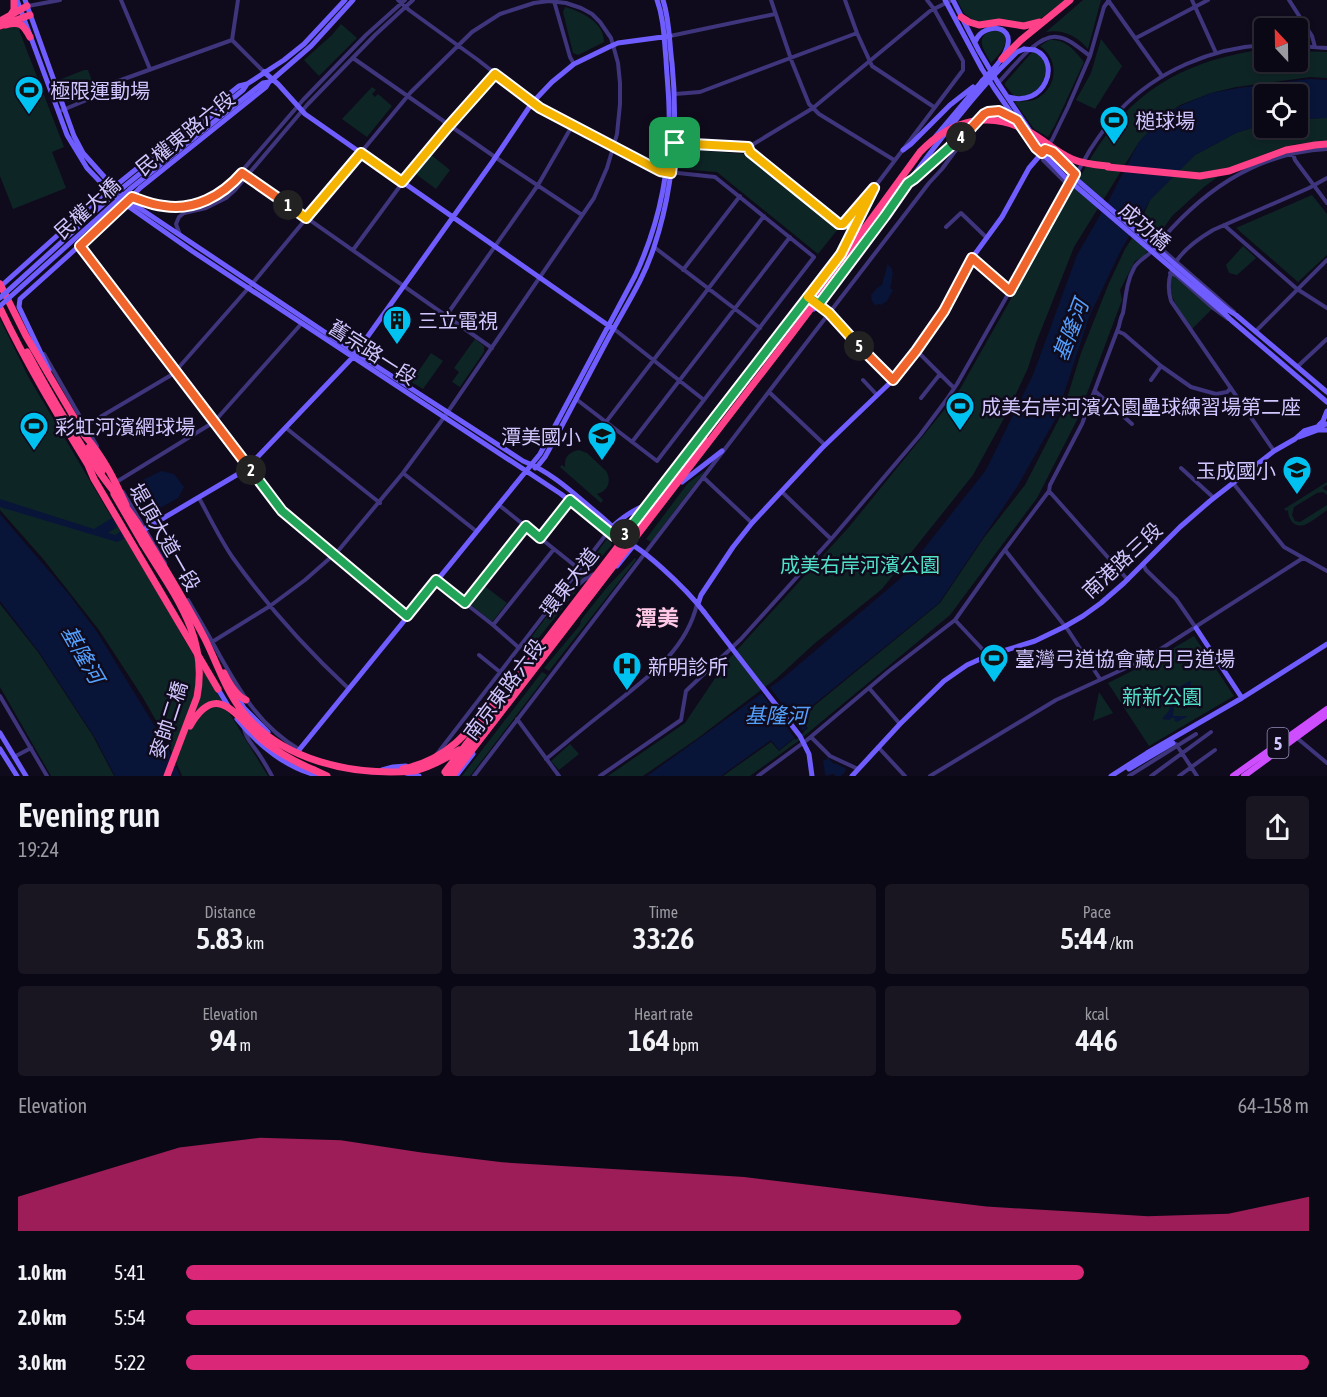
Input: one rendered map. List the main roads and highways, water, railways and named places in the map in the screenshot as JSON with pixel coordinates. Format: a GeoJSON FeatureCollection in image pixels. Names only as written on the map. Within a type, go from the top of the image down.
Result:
{"type":"FeatureCollection","features":[{"type":"Feature","properties":{"kind":"highway"},"geometry":{"type":"LineString","coordinates":[[2,24],[14,10],[15,0]]}},
{"type":"Feature","properties":{"kind":"highway"},"geometry":{"type":"LineString","coordinates":[[1002,59],[1045,20],[1072,0]]}},
{"type":"Feature","properties":{"kind":"highway"},"geometry":{"type":"LineString","coordinates":[[1021,50],[1019,48],[1072,0]]}},
{"type":"Feature","properties":{"kind":"highway"},"geometry":{"type":"LineString","coordinates":[[10,16],[25,10]]}},
{"type":"Feature","properties":{"kind":"highway"},"geometry":{"type":"LineString","coordinates":[[2,24],[25,10]]}},
{"type":"Feature","properties":{"kind":"highway"},"geometry":{"type":"LineString","coordinates":[[961,17],[979,25],[999,22],[1030,26],[1045,20]]}},
{"type":"Feature","properties":{"kind":"highway"},"geometry":{"type":"LineString","coordinates":[[2,24],[22,25],[30,37]]}},
{"type":"Feature","properties":{"kind":"highway","name":"環東大道"},"geometry":{"type":"LineString","coordinates":[[441,776],[536,652],[876,222],[926,148],[937,138],[966,125],[991,121],[1014,125],[1036,135],[1062,154],[1081,163],[1200,176],[1229,171],[1286,150],[1327,144]]}},
{"type":"Feature","properties":{"kind":"highway","name":"堤頂大道一段"},"geometry":{"type":"LineString","coordinates":[[0,286],[26,336],[85,436],[114,480],[128,509],[230,684]]}},
{"type":"Feature","properties":{"kind":"highway","name":"堤頂大道一段"},"geometry":{"type":"LineString","coordinates":[[0,307],[37,381],[218,689]]}},
{"type":"Feature","properties":{"kind":"highway"},"geometry":{"type":"LineString","coordinates":[[447,776],[801,315]]}},
{"type":"Feature","properties":{"kind":"highway","name":"環東大道"},"geometry":{"type":"LineString","coordinates":[[454,776],[801,315]]}},
{"type":"Feature","properties":{"kind":"highway"},"geometry":{"type":"LineString","coordinates":[[8,325],[28,351],[101,470],[142,524],[184,594],[237,699],[263,729],[290,748],[323,764],[355,771],[389,771],[419,765],[443,753],[462,739],[523,662],[536,652]]}},
{"type":"Feature","properties":{"kind":"highway"},"geometry":{"type":"LineString","coordinates":[[26,336],[28,351],[42,381],[98,470],[140,526],[198,625],[234,700],[262,732],[304,759],[341,772],[375,776],[415,771],[447,757],[468,742],[489,721],[566,621],[578,610]]}},
{"type":"Feature","properties":{"kind":"highway"},"geometry":{"type":"LineString","coordinates":[[85,436],[141,545]]}},
{"type":"Feature","properties":{"kind":"highway"},"geometry":{"type":"LineString","coordinates":[[676,467],[689,459]]}},
{"type":"Feature","properties":{"kind":"highway"},"geometry":{"type":"LineString","coordinates":[[88,465],[141,545]]}},
{"type":"Feature","properties":{"kind":"highway","name":"麥帥二橋"},"geometry":{"type":"LineString","coordinates":[[141,545],[189,623],[199,653],[199,684],[192,711],[164,776]]}},
{"type":"Feature","properties":{"kind":"highway","name":"麥帥二橋"},"geometry":{"type":"LineString","coordinates":[[141,545],[174,602],[187,630],[195,657],[196,675],[190,704],[164,776]]}},
{"type":"Feature","properties":{"kind":"highway"},"geometry":{"type":"LineString","coordinates":[[544,649],[562,638]]}},
{"type":"Feature","properties":{"kind":"highway"},"geometry":{"type":"LineString","coordinates":[[519,682],[520,670]]}},
{"type":"Feature","properties":{"kind":"highway"},"geometry":{"type":"LineString","coordinates":[[230,684],[242,700],[246,700]]}},
{"type":"Feature","properties":{"kind":"highway"},"geometry":{"type":"LineString","coordinates":[[181,740],[202,708],[209,705],[226,705],[272,747],[287,757],[327,776]]}},
{"type":"Feature","properties":{"kind":"main road"},"geometry":{"type":"LineString","coordinates":[[15,0],[25,10],[74,136],[83,153],[111,188]]}},
{"type":"Feature","properties":{"kind":"main road","name":"民權東路六段"},"geometry":{"type":"LineString","coordinates":[[223,110],[248,84],[304,44],[345,0]]}},
{"type":"Feature","properties":{"kind":"main road","name":"民權東路六段"},"geometry":{"type":"LineString","coordinates":[[51,378],[36,339],[19,307],[20,299],[148,182],[266,87],[311,46],[353,0]]}},
{"type":"Feature","properties":{"kind":"main road"},"geometry":{"type":"LineString","coordinates":[[535,466],[544,446],[640,279],[654,247],[665,207],[675,94],[667,36],[657,0]]}},
{"type":"Feature","properties":{"kind":"main road"},"geometry":{"type":"LineString","coordinates":[[663,0],[667,12],[669,121],[672,143]]}},
{"type":"Feature","properties":{"kind":"main road"},"geometry":{"type":"LineString","coordinates":[[949,1],[961,17],[998,83],[1044,151]]}},
{"type":"Feature","properties":{"kind":"main road"},"geometry":{"type":"LineString","coordinates":[[949,1],[982,69],[1036,148],[1044,151]]}},
{"type":"Feature","properties":{"kind":"main road"},"geometry":{"type":"LineString","coordinates":[[25,10],[30,37],[67,135],[87,168],[111,188]]}},
{"type":"Feature","properties":{"kind":"main road"},"geometry":{"type":"LineString","coordinates":[[975,42],[985,31],[993,28],[1004,30],[1009,42],[997,69]]}},
{"type":"Feature","properties":{"kind":"main road"},"geometry":{"type":"LineString","coordinates":[[145,529],[249,467],[354,355],[532,103],[552,82],[574,64],[614,45],[667,36]]}},
{"type":"Feature","properties":{"kind":"main road"},"geometry":{"type":"LineString","coordinates":[[903,150],[950,105],[983,83],[1021,50],[1035,50],[1041,53],[1047,64],[1048,73],[1045,83],[1038,92],[1020,99],[1007,96]]}},
{"type":"Feature","properties":{"kind":"main road"},"geometry":{"type":"LineString","coordinates":[[264,72],[300,109],[611,327]]}},
{"type":"Feature","properties":{"kind":"main road","name":"民權東路六段"},"geometry":{"type":"LineString","coordinates":[[223,110],[263,83],[271,81]]}},
{"type":"Feature","properties":{"kind":"main road","name":"南京東路六段"},"geometry":{"type":"LineString","coordinates":[[454,776],[562,638],[627,542],[646,505],[841,254],[895,190],[920,156],[983,83]]}},
{"type":"Feature","properties":{"kind":"main road","name":"南京東路六段"},"geometry":{"type":"LineString","coordinates":[[441,776],[594,574],[682,482],[819,304],[983,83]]}},
{"type":"Feature","properties":{"kind":"main road","name":"民權東路六段"},"geometry":{"type":"LineString","coordinates":[[0,286],[111,188],[239,86],[248,84]]}},
{"type":"Feature","properties":{"kind":"main road","name":"民權大橋"},"geometry":{"type":"LineString","coordinates":[[0,297],[110,198],[223,110]]}},
{"type":"Feature","properties":{"kind":"main road","name":"民權大橋"},"geometry":{"type":"LineString","coordinates":[[0,307],[130,189],[223,110]]}},
{"type":"Feature","properties":{"kind":"main road"},"geometry":{"type":"LineString","coordinates":[[908,183],[984,114],[994,111],[1001,112],[1017,120]]}},
{"type":"Feature","properties":{"kind":"main road"},"geometry":{"type":"LineString","coordinates":[[698,604],[701,595],[733,547],[752,523],[825,445],[893,380],[916,351],[944,311],[972,258],[1002,217],[1029,168],[1044,151]]}},
{"type":"Feature","properties":{"kind":"main road","name":"成功橋"},"geometry":{"type":"LineString","coordinates":[[1044,151],[1227,312]]}},
{"type":"Feature","properties":{"kind":"main road"},"geometry":{"type":"LineString","coordinates":[[299,750],[526,470],[545,457],[576,399],[648,247],[668,173]]}},
{"type":"Feature","properties":{"kind":"main road","name":"舊宗路一段"},"geometry":{"type":"LineString","coordinates":[[111,188],[120,192],[192,251],[250,285],[302,323],[446,414],[535,466],[568,489],[610,529]]}},
{"type":"Feature","properties":{"kind":"main road","name":"舊宗路一段"},"geometry":{"type":"LineString","coordinates":[[111,188],[354,355]]}},
{"type":"Feature","properties":{"kind":"main road"},"geometry":{"type":"LineString","coordinates":[[841,254],[874,188]]}},
{"type":"Feature","properties":{"kind":"main road"},"geometry":{"type":"LineString","coordinates":[[1227,312],[1236,315],[1327,392]]}},
{"type":"Feature","properties":{"kind":"main road"},"geometry":{"type":"LineString","coordinates":[[1227,312],[1231,320],[1327,402]]}},
{"type":"Feature","properties":{"kind":"main road"},"geometry":{"type":"LineString","coordinates":[[753,367],[764,374]]}},
{"type":"Feature","properties":{"kind":"main road"},"geometry":{"type":"LineString","coordinates":[[1317,427],[1323,421],[1327,411]]}},
{"type":"Feature","properties":{"kind":"main road","name":"舊宗路一段"},"geometry":{"type":"LineString","coordinates":[[446,414],[645,554],[691,595],[800,736],[809,754],[812,776]]}},
{"type":"Feature","properties":{"kind":"main road"},"geometry":{"type":"LineString","coordinates":[[1295,439],[1304,431],[1327,424]]}},
{"type":"Feature","properties":{"kind":"main road"},"geometry":{"type":"LineString","coordinates":[[1295,439],[1318,430],[1327,430]]}},
{"type":"Feature","properties":{"kind":"main road","name":"南港路三段"},"geometry":{"type":"LineString","coordinates":[[852,776],[944,681],[967,665],[987,656],[1035,641],[1064,627],[1101,603],[1128,580],[1180,527],[1214,498],[1274,451],[1295,439]]}},
{"type":"Feature","properties":{"kind":"main road"},"geometry":{"type":"LineString","coordinates":[[682,482],[723,451]]}},
{"type":"Feature","properties":{"kind":"main road"},"geometry":{"type":"LineString","coordinates":[[610,529],[646,505]]}},
{"type":"Feature","properties":{"kind":"main road"},"geometry":{"type":"LineString","coordinates":[[1196,628],[1242,698]]}},
{"type":"Feature","properties":{"kind":"main road"},"geometry":{"type":"LineString","coordinates":[[1111,776],[1174,742],[1327,646]]}},
{"type":"Feature","properties":{"kind":"main road"},"geometry":{"type":"LineString","coordinates":[[1118,776],[1327,646]]}},
{"type":"Feature","properties":{"kind":"main road","name":"堤頂大道一段"},"geometry":{"type":"LineString","coordinates":[[230,684],[251,715],[273,736],[289,747],[332,765],[394,771],[419,776]]}},
{"type":"Feature","properties":{"kind":"main road","name":"堤頂大道一段"},"geometry":{"type":"LineString","coordinates":[[218,689],[230,710],[256,740],[279,757],[321,776]]}},
{"type":"Feature","properties":{"kind":"main road","name":"5"},"geometry":{"type":"LineString","coordinates":[[1233,776],[1327,709]]}},
{"type":"Feature","properties":{"kind":"main road"},"geometry":{"type":"LineString","coordinates":[[244,728],[251,715],[273,731]]}},
{"type":"Feature","properties":{"kind":"main road","name":"5"},"geometry":{"type":"LineString","coordinates":[[1244,776],[1252,774],[1327,715]]}},
{"type":"Feature","properties":{"kind":"main road"},"geometry":{"type":"LineString","coordinates":[[0,733],[24,774]]}},
{"type":"Feature","properties":{"kind":"main road"},"geometry":{"type":"LineString","coordinates":[[0,749],[16,776]]}},
{"type":"Feature","properties":{"kind":"main road"},"geometry":{"type":"LineString","coordinates":[[381,770],[419,764],[435,756]]}},
{"type":"Feature","properties":{"kind":"water","name":"基隆河"},"geometry":{"type":"Polygon","coordinates":[[[1309,79],[1327,80],[1327,118],[1308,119],[1308,84],[1270,84],[1309,79]]]}},
{"type":"Feature","properties":{"kind":"water","name":"基隆河"},"geometry":{"type":"Polygon","coordinates":[[[1254,86],[1254,127],[1236,133],[1195,155],[1150,200],[1120,252],[1089,317],[1056,418],[1017,487],[939,603],[808,709],[801,723],[807,728],[779,750],[771,740],[721,776],[647,776],[783,678],[901,578],[986,470],[1033,375],[1077,255],[1139,142],[1160,119],[1180,106],[1211,93],[1254,86]]]}},
{"type":"Feature","properties":{"kind":"water"},"geometry":{"type":"Polygon","coordinates":[[[887,264],[892,269],[890,288],[893,290],[887,301],[881,305],[875,305],[871,295],[882,285],[887,264]]]}},
{"type":"Feature","properties":{"kind":"water"},"geometry":{"type":"Polygon","coordinates":[[[161,471],[174,474],[184,487],[178,498],[160,508],[143,480],[161,471]]]}},
{"type":"Feature","properties":{"kind":"water"},"geometry":{"type":"Polygon","coordinates":[[[0,499],[94,529],[112,518],[117,527],[108,533],[115,535],[121,531],[124,539],[117,542],[0,507],[0,499]]]}},
{"type":"Feature","properties":{"kind":"water","name":"基隆河"},"geometry":{"type":"Polygon","coordinates":[[[0,514],[67,592],[97,632],[167,746],[180,776],[115,776],[94,736],[39,652],[0,601],[0,514]]]}},
{"type":"Feature","properties":{"kind":"water"},"geometry":{"type":"Polygon","coordinates":[[[1190,681],[1190,687],[1175,701],[1173,716],[1188,716],[1177,722],[1175,718],[1162,719],[1169,711],[1170,704],[1154,700],[1142,702],[1157,690],[1172,690],[1190,681]]]}},
{"type":"Feature","properties":{"kind":"water"},"geometry":{"type":"Polygon","coordinates":[[[828,758],[834,764],[845,768],[846,771],[841,776],[825,774],[823,761],[828,758]]]}},
{"type":"Feature","properties":{"kind":"place","name":"極限運動場"},"geometry":{"type":"Point","coordinates":[29,116]}},
{"type":"Feature","properties":{"kind":"place","name":"槌球場"},"geometry":{"type":"Point","coordinates":[1114,146]}},
{"type":"Feature","properties":{"kind":"place","name":"三立電視"},"geometry":{"type":"Point","coordinates":[397,346]}},
{"type":"Feature","properties":{"kind":"place","name":"成美右岸河濱公園壘球練習場第二座"},"geometry":{"type":"Point","coordinates":[960,432]}},
{"type":"Feature","properties":{"kind":"place","name":"彩虹河濱網球場"},"geometry":{"type":"Point","coordinates":[34,452]}},
{"type":"Feature","properties":{"kind":"place","name":"潭美國小"},"geometry":{"type":"Point","coordinates":[602,462]}},
{"type":"Feature","properties":{"kind":"place","name":"玉成國小"},"geometry":{"type":"Point","coordinates":[1297,496]}},
{"type":"Feature","properties":{"kind":"place","name":"臺灣弓道協會藏月弓道場"},"geometry":{"type":"Point","coordinates":[994,684]}},
{"type":"Feature","properties":{"kind":"place","name":"新明診所"},"geometry":{"type":"Point","coordinates":[627,692]}},
{"type":"Feature","properties":{"kind":"district","name":"潭美"},"geometry":{"type":"Point","coordinates":[657,618]}},
{"type":"Feature","properties":{"kind":"park label","name":"成美右岸河濱公園"},"geometry":{"type":"Point","coordinates":[860,564]}},
{"type":"Feature","properties":{"kind":"park label","name":"新新公園"},"geometry":{"type":"Point","coordinates":[1162,696]}}]}
